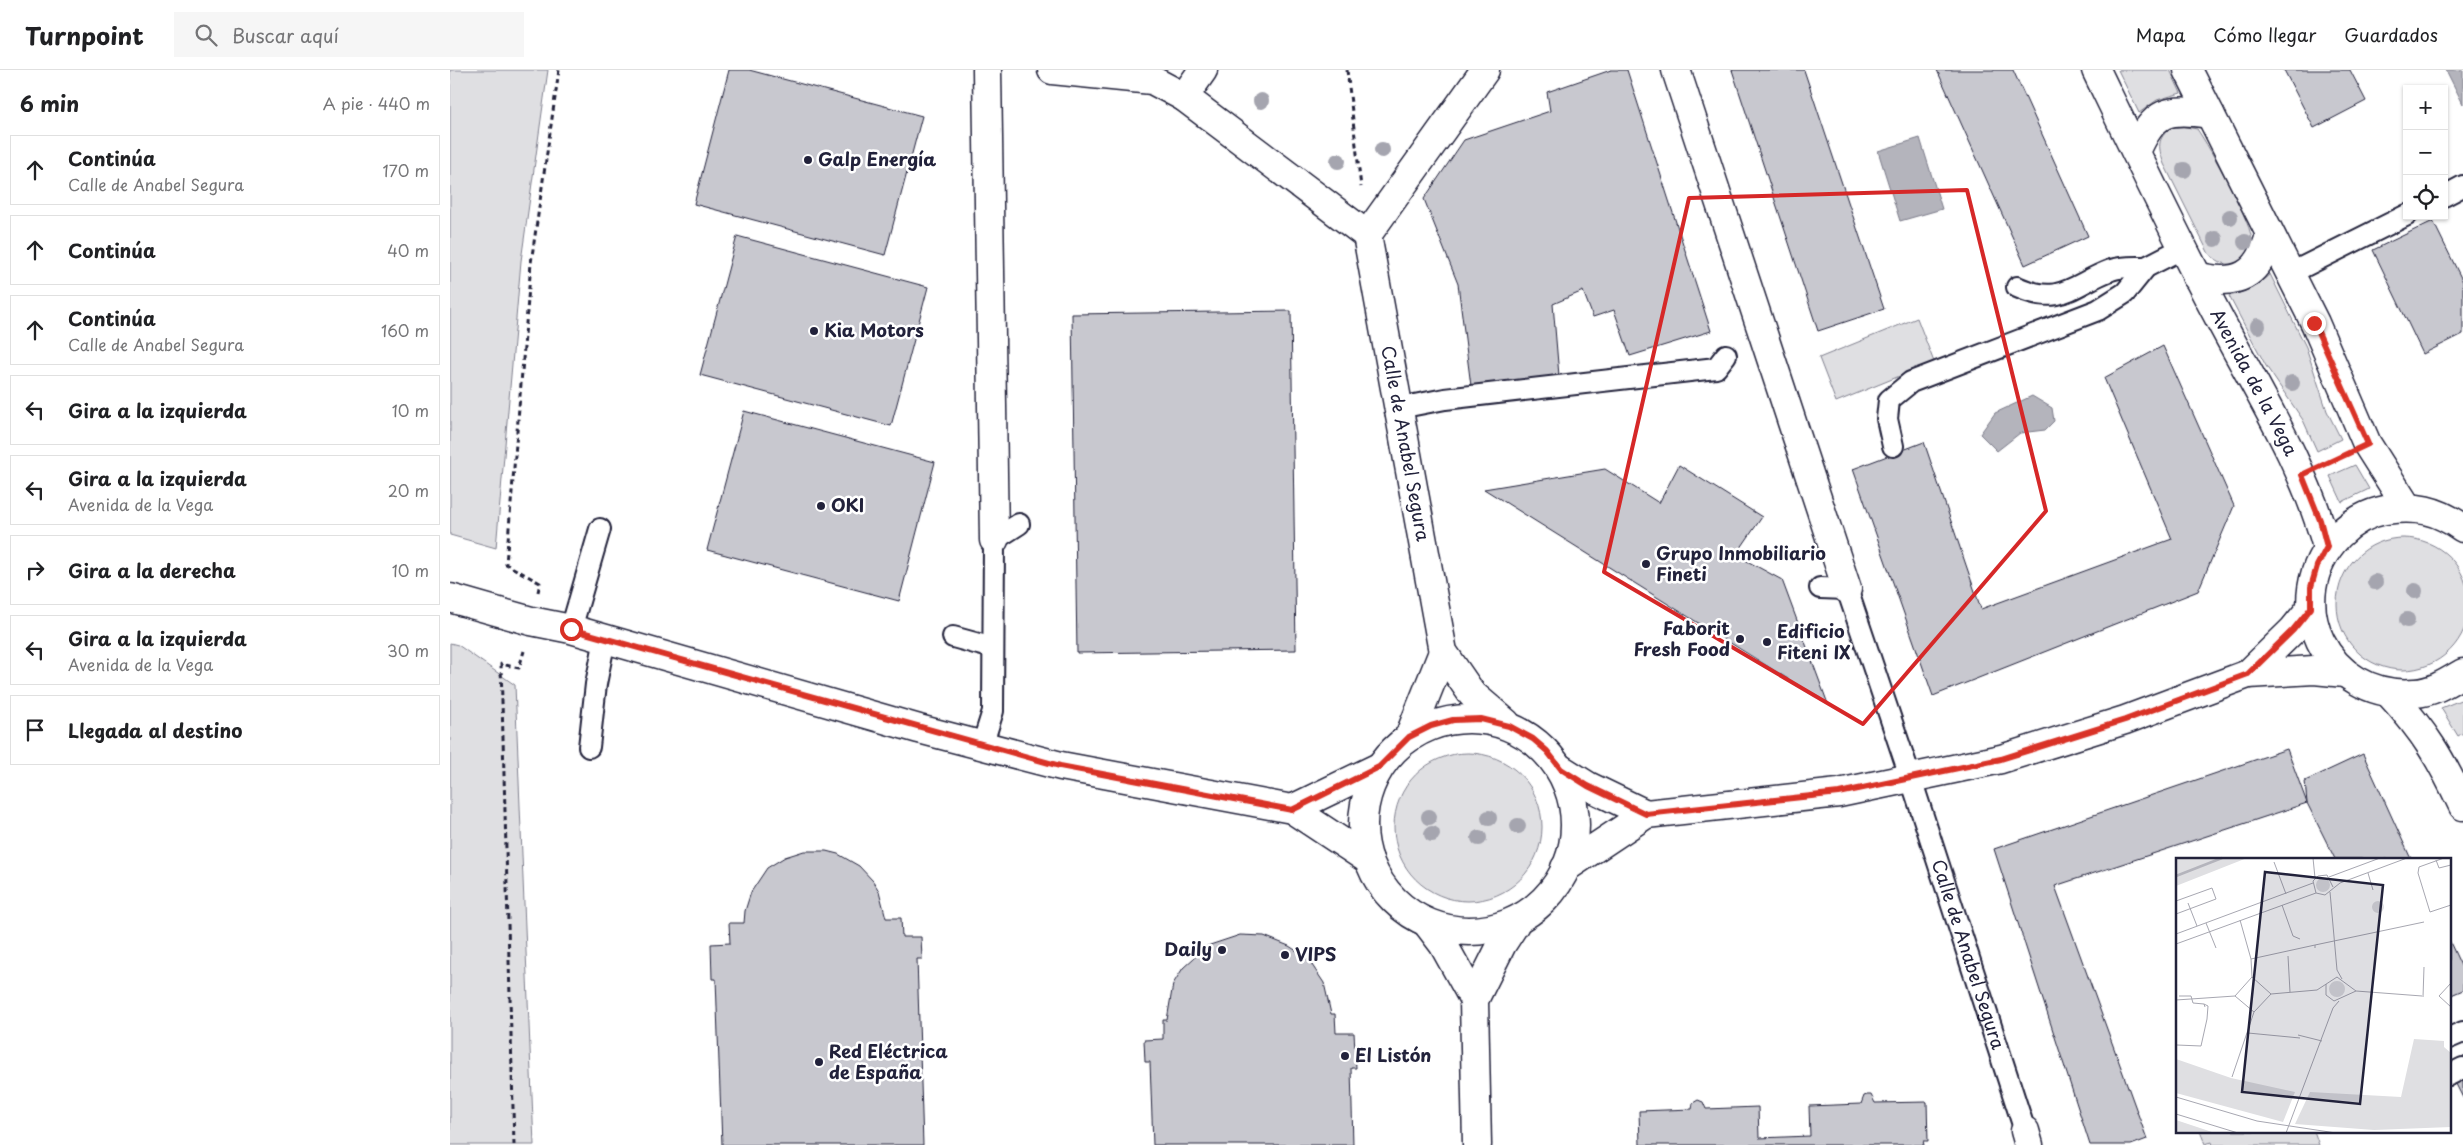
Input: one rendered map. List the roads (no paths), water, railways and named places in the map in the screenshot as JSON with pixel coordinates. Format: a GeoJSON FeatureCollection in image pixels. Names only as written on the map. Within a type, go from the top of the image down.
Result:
{"type":"FeatureCollection","features":[{"type":"Feature","properties":{"kind":"street"},"geometry":{"type":"LineString","coordinates":[[987,70],[994,540]]}},
{"type":"Feature","properties":{"kind":"street"},"geometry":{"type":"LineString","coordinates":[[1052,70],[1152,80],[1184,97],[1368,235],[1485,70]]}},
{"type":"Feature","properties":{"kind":"street"},"geometry":{"type":"LineString","coordinates":[[1184,97],[1203,70]]}},
{"type":"Feature","properties":{"kind":"street"},"geometry":{"type":"LineString","coordinates":[[1676,70],[1847,589]]}},
{"type":"Feature","properties":{"kind":"street","name":"Avenida de la Vega"},"geometry":{"type":"LineString","coordinates":[[2096,70],[2196,276],[2302,475],[2320,520],[2327,547]]}},
{"type":"Feature","properties":{"kind":"street"},"geometry":{"type":"LineString","coordinates":[[2188,70],[2314,323],[2368,444],[2407,507]]}},
{"type":"Feature","properties":{"kind":"street"},"geometry":{"type":"LineString","coordinates":[[2136,152],[2151,124],[2165,113],[2179,110],[2210,114]]}},
{"type":"Feature","properties":{"kind":"street","name":"Calle de Anabel Segura"},"geometry":{"type":"LineString","coordinates":[[1368,235],[1443,652],[1472,694],[1509,726]]}},
{"type":"Feature","properties":{"kind":"street","name":"Avenida de la Vega"},"geometry":{"type":"LineString","coordinates":[[2196,276],[2213,280],[2242,277],[2256,267],[2266,251],[2270,235]]}},
{"type":"Feature","properties":{"kind":"street"},"geometry":{"type":"LineString","coordinates":[[2463,528],[2446,517],[2427,510],[2407,507],[2376,511],[2349,525],[2327,547],[2317,566],[2311,587],[2311,608],[2316,633],[2328,655],[2345,673],[2358,682],[2389,693],[2416,694],[2442,686],[2463,673]]}},
{"type":"Feature","properties":{"kind":"street"},"geometry":{"type":"LineString","coordinates":[[450,598],[531,621],[571,629],[982,746],[1060,766],[1292,810],[1369,860]]}},
{"type":"Feature","properties":{"kind":"street"},"geometry":{"type":"LineString","coordinates":[[2248,674],[2293,630],[2311,608]]}},
{"type":"Feature","properties":{"kind":"street"},"geometry":{"type":"LineString","coordinates":[[1409,737],[1443,652]]}},
{"type":"Feature","properties":{"kind":"street"},"geometry":{"type":"LineString","coordinates":[[1565,868],[1646,814],[1839,793],[2001,759],[2125,720],[2248,674],[2314,670],[2345,673]]}},
{"type":"Feature","properties":{"kind":"street"},"geometry":{"type":"LineString","coordinates":[[2389,693],[2417,723],[2441,759],[2463,806]]}},
{"type":"Feature","properties":{"kind":"street"},"geometry":{"type":"LineString","coordinates":[[1292,810],[1379,767],[1409,737],[1431,726],[1453,720],[1481,719],[1509,726],[1533,739],[1547,751],[1561,769],[1572,796],[1577,821],[1573,845],[1565,868],[1551,891],[1532,914],[1516,924],[1483,933],[1449,932],[1427,924]]}},
{"type":"Feature","properties":{"kind":"street"},"geometry":{"type":"LineString","coordinates":[[1379,767],[1367,794],[1363,811],[1362,836],[1369,860],[1384,887],[1402,906],[1427,924],[1443,944],[1474,1000]]}},
{"type":"Feature","properties":{"kind":"street"},"geometry":{"type":"LineString","coordinates":[[1561,769],[1588,786],[1646,814]]}},
{"type":"Feature","properties":{"kind":"street"},"geometry":{"type":"LineString","coordinates":[[1477,1145],[1474,1000],[1502,944],[1516,924]]}},
{"type":"Feature","properties":{"kind":"lane"},"geometry":{"type":"LineString","coordinates":[[2448,194],[2463,186]]}},
{"type":"Feature","properties":{"kind":"lane"},"geometry":{"type":"LineString","coordinates":[[2289,274],[2403,217]]}},
{"type":"Feature","properties":{"kind":"lane"},"geometry":{"type":"LineString","coordinates":[[2017,287],[2033,294],[2054,296],[2113,269],[2146,267],[2184,248]]}},
{"type":"Feature","properties":{"kind":"lane"},"geometry":{"type":"LineString","coordinates":[[1894,446],[1887,419],[1889,400],[1911,382],[2098,310],[2126,293],[2146,267]]}},
{"type":"Feature","properties":{"kind":"lane"},"geometry":{"type":"LineString","coordinates":[[1398,408],[1445,399],[1716,368],[1726,356]]}},
{"type":"Feature","properties":{"kind":"lane"},"geometry":{"type":"LineString","coordinates":[[982,746],[993,711],[994,540],[1019,524]]}},
{"type":"Feature","properties":{"kind":"lane"},"geometry":{"type":"LineString","coordinates":[[571,629],[600,529]]}},
{"type":"Feature","properties":{"kind":"lane"},"geometry":{"type":"LineString","coordinates":[[1820,588],[1847,589]]}},
{"type":"Feature","properties":{"kind":"lane","name":"Calle de Anabel Segura"},"geometry":{"type":"LineString","coordinates":[[1847,589],[1911,779],[2027,1138]]}},
{"type":"Feature","properties":{"kind":"lane"},"geometry":{"type":"LineString","coordinates":[[953,637],[993,648]]}},
{"type":"Feature","properties":{"kind":"lane"},"geometry":{"type":"LineString","coordinates":[[589,747],[596,684],[606,639]]}},
{"type":"Feature","properties":{"kind":"lane"},"geometry":{"type":"LineString","coordinates":[[2450,1038],[2463,1032]]}},
{"type":"Feature","properties":{"kind":"lane"},"geometry":{"type":"LineString","coordinates":[[2450,1074],[2463,1068]]}},
{"type":"Feature","properties":{"kind":"place","name":"Galp Energía"},"geometry":{"type":"Point","coordinates":[808,160]}},
{"type":"Feature","properties":{"kind":"place","name":"Kia Motors"},"geometry":{"type":"Point","coordinates":[814,331]}},
{"type":"Feature","properties":{"kind":"place","name":"OKI"},"geometry":{"type":"Point","coordinates":[821,506]}},
{"type":"Feature","properties":{"kind":"place","name":"Grupo Inmobiliario Fineti"},"geometry":{"type":"Point","coordinates":[1646,564]}},
{"type":"Feature","properties":{"kind":"place","name":"Faborit Fresh Food"},"geometry":{"type":"Point","coordinates":[1740,639]}},
{"type":"Feature","properties":{"kind":"place","name":"Edificio Fiteni IX"},"geometry":{"type":"Point","coordinates":[1767,642]}},
{"type":"Feature","properties":{"kind":"place","name":"Daily"},"geometry":{"type":"Point","coordinates":[1222,950]}},
{"type":"Feature","properties":{"kind":"place","name":"VIPS"},"geometry":{"type":"Point","coordinates":[1285,955]}},
{"type":"Feature","properties":{"kind":"place","name":"El Listón"},"geometry":{"type":"Point","coordinates":[1345,1056]}},
{"type":"Feature","properties":{"kind":"place","name":"Red Eléctrica de España"},"geometry":{"type":"Point","coordinates":[819,1062]}}]}
